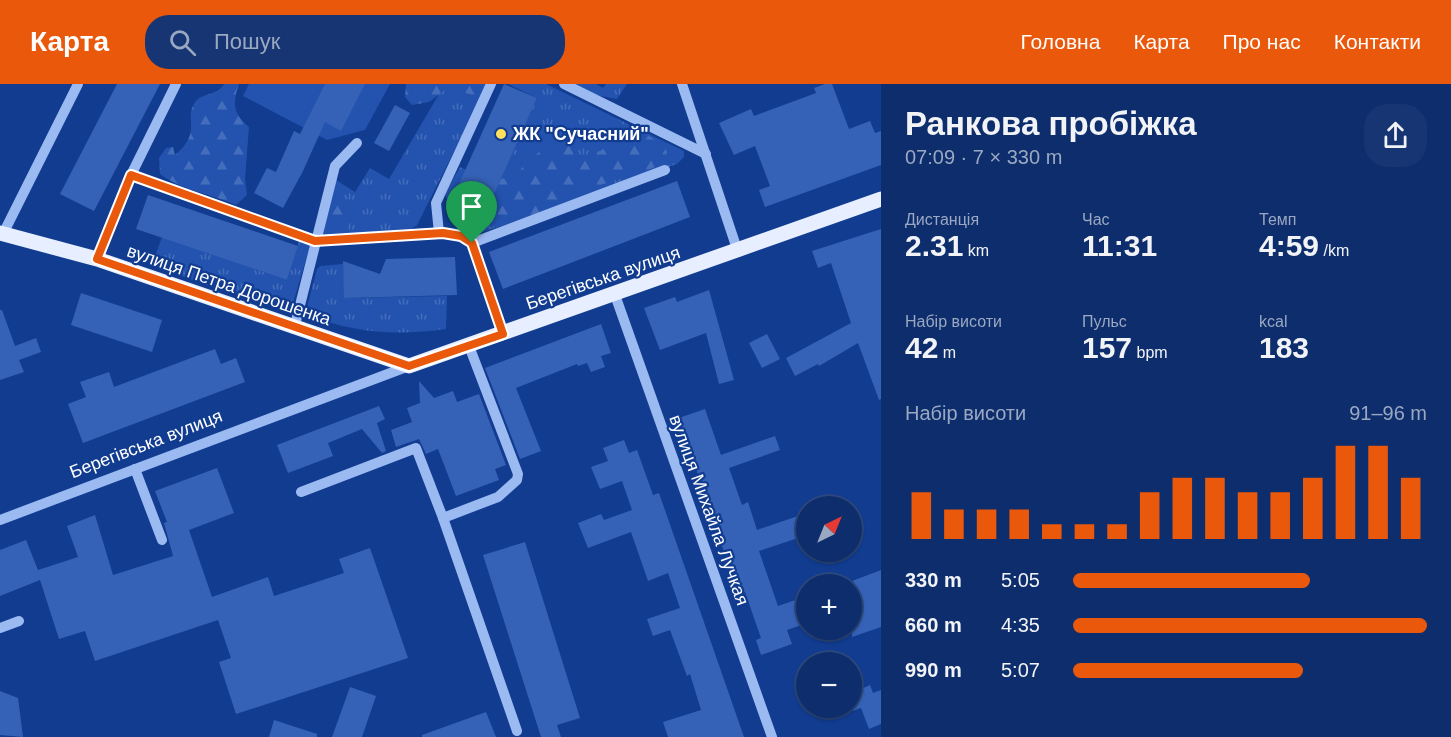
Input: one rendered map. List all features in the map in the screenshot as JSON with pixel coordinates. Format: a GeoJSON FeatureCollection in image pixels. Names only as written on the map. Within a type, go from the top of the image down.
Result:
{"type":"FeatureCollection","features":[{"type":"Feature","properties":{"kind":"main road","name":"Берегівська вулиця"},"geometry":{"type":"LineString","coordinates":[[409,366],[738,252],[881,199]]}},
{"type":"Feature","properties":{"kind":"main road","name":"вулиця Петра Дорошенка"},"geometry":{"type":"LineString","coordinates":[[1,234],[97,259],[294,329],[409,366]]}},
{"type":"Feature","properties":{"kind":"street"},"geometry":{"type":"LineString","coordinates":[[1,234],[78,84]]}},
{"type":"Feature","properties":{"kind":"street"},"geometry":{"type":"LineString","coordinates":[[97,259],[131,175],[176,84]]}},
{"type":"Feature","properties":{"kind":"street"},"geometry":{"type":"LineString","coordinates":[[439,233],[436,203],[492,84]]}},
{"type":"Feature","properties":{"kind":"street"},"geometry":{"type":"LineString","coordinates":[[564,84],[706,154]]}},
{"type":"Feature","properties":{"kind":"street"},"geometry":{"type":"LineString","coordinates":[[682,84],[738,252]]}},
{"type":"Feature","properties":{"kind":"street"},"geometry":{"type":"LineString","coordinates":[[294,329],[335,166],[357,143]]}},
{"type":"Feature","properties":{"kind":"street"},"geometry":{"type":"LineString","coordinates":[[472,243],[665,170]]}},
{"type":"Feature","properties":{"kind":"street"},"geometry":{"type":"LineString","coordinates":[[131,175],[315,241],[439,233],[461,236],[472,243],[503,334]]}},
{"type":"Feature","properties":{"kind":"street","name":"вулиця Михайла Лучкая"},"geometry":{"type":"LineString","coordinates":[[615,295],[772,737]]}},
{"type":"Feature","properties":{"kind":"street"},"geometry":{"type":"LineString","coordinates":[[443,518],[498,497],[517,480],[518,474],[469,346]]}},
{"type":"Feature","properties":{"kind":"street","name":"Берегівська вулиця"},"geometry":{"type":"LineString","coordinates":[[0,520],[409,366]]}},
{"type":"Feature","properties":{"kind":"street"},"geometry":{"type":"LineString","coordinates":[[301,492],[416,448],[443,518],[517,731]]}},
{"type":"Feature","properties":{"kind":"street"},"geometry":{"type":"LineString","coordinates":[[135,469],[162,540]]}},
{"type":"Feature","properties":{"kind":"street"},"geometry":{"type":"LineString","coordinates":[[0,628],[19,621]]}},
{"type":"Feature","properties":{"kind":"green space"},"geometry":{"type":"Polygon","coordinates":[[[224,84],[239,84],[235,97],[235,108],[249,127],[245,179],[247,195],[236,205],[177,184],[160,174],[159,158],[166,148],[173,147],[175,155],[189,139],[192,107],[196,101],[218,90],[224,84]]]}},
{"type":"Feature","properties":{"kind":"green space"},"geometry":{"type":"Polygon","coordinates":[[[249,84],[390,84],[365,130],[327,140],[243,96],[249,84]]]}},
{"type":"Feature","properties":{"kind":"green space"},"geometry":{"type":"Polygon","coordinates":[[[406,84],[453,84],[429,102],[412,105],[405,97],[406,84]]]}},
{"type":"Feature","properties":{"kind":"green space"},"geometry":{"type":"Polygon","coordinates":[[[445,84],[488,84],[417,225],[411,229],[342,234],[337,245],[319,245],[336,180],[355,192],[370,168],[389,179],[445,84]]]}},
{"type":"Feature","properties":{"kind":"green space"},"geometry":{"type":"Polygon","coordinates":[[[459,84],[484,84],[484,92],[476,96],[459,91],[459,84]]]}},
{"type":"Feature","properties":{"kind":"green space"},"geometry":{"type":"Polygon","coordinates":[[[508,84],[546,84],[684,151],[684,157],[677,164],[483,232],[477,230],[455,213],[445,194],[460,167],[466,170],[458,186],[491,200],[537,98],[508,84]]]}},
{"type":"Feature","properties":{"kind":"green space"},"geometry":{"type":"Polygon","coordinates":[[[572,84],[596,84],[603,88],[606,84],[627,84],[617,99],[595,95],[572,84]]]}},
{"type":"Feature","properties":{"kind":"green space"},"geometry":{"type":"Polygon","coordinates":[[[617,118],[630,132],[639,129],[664,146],[667,152],[665,160],[653,168],[576,193],[569,202],[502,226],[486,227],[465,214],[463,204],[467,200],[479,196],[491,201],[501,179],[514,175],[532,157],[554,144],[571,138],[576,142],[576,153],[581,158],[602,150],[608,143],[605,127],[617,118]]]}},
{"type":"Feature","properties":{"kind":"green space"},"geometry":{"type":"Polygon","coordinates":[[[339,197],[348,200],[352,211],[345,219],[349,225],[346,234],[339,241],[328,235],[324,224],[329,202],[339,197]]]}},
{"type":"Feature","properties":{"kind":"green space"},"geometry":{"type":"Polygon","coordinates":[[[302,232],[313,236],[293,303],[284,305],[248,297],[152,265],[162,237],[287,280],[302,232]]]}},
{"type":"Feature","properties":{"kind":"green space"},"geometry":{"type":"Polygon","coordinates":[[[343,264],[345,298],[447,296],[446,329],[410,332],[376,331],[342,326],[308,315],[306,311],[317,269],[320,266],[343,264]]]}},
{"type":"Feature","properties":{"kind":"building"},"geometry":{"type":"Polygon","coordinates":[[[117,84],[160,84],[94,211],[60,194],[117,84]]]}},
{"type":"Feature","properties":{"kind":"building"},"geometry":{"type":"Polygon","coordinates":[[[325,84],[365,84],[341,131],[325,122],[283,208],[254,193],[267,168],[276,172],[294,131],[300,134],[325,84]]]}},
{"type":"Feature","properties":{"kind":"building","name":"ЖК \"Сучасний\""},"geometry":{"type":"Polygon","coordinates":[[[504,84],[537,98],[491,201],[458,186],[504,84]]]}},
{"type":"Feature","properties":{"kind":"building"},"geometry":{"type":"Polygon","coordinates":[[[832,84],[849,129],[870,121],[875,133],[881,131],[881,165],[765,207],[759,190],[770,186],[755,146],[734,155],[719,123],[751,109],[754,116],[816,93],[814,88],[832,84]]]}},
{"type":"Feature","properties":{"kind":"building"},"geometry":{"type":"Polygon","coordinates":[[[395,105],[410,113],[389,151],[374,143],[395,105]]]}},
{"type":"Feature","properties":{"kind":"building"},"geometry":{"type":"Polygon","coordinates":[[[677,181],[690,217],[503,289],[489,252],[677,181]]]}},
{"type":"Feature","properties":{"kind":"building"},"geometry":{"type":"Polygon","coordinates":[[[148,195],[298,246],[287,280],[136,229],[148,195]]]}},
{"type":"Feature","properties":{"kind":"building"},"geometry":{"type":"Polygon","coordinates":[[[881,229],[881,399],[879,400],[858,343],[819,366],[818,364],[795,376],[786,358],[851,323],[831,263],[818,268],[812,251],[881,229]]]}},
{"type":"Feature","properties":{"kind":"building"},"geometry":{"type":"Polygon","coordinates":[[[455,257],[457,295],[344,298],[343,261],[380,274],[386,259],[455,257]]]}},
{"type":"Feature","properties":{"kind":"building"},"geometry":{"type":"Polygon","coordinates":[[[709,290],[734,380],[719,384],[706,333],[660,350],[644,308],[675,297],[677,302],[709,290]]]}},
{"type":"Feature","properties":{"kind":"building"},"geometry":{"type":"Polygon","coordinates":[[[81,293],[162,320],[152,352],[71,325],[81,293]]]}},
{"type":"Feature","properties":{"kind":"building"},"geometry":{"type":"Polygon","coordinates":[[[0,310],[2,310],[15,346],[36,338],[41,352],[19,360],[24,372],[0,380],[0,310]]]}},
{"type":"Feature","properties":{"kind":"building"},"geometry":{"type":"Polygon","coordinates":[[[601,324],[611,353],[601,356],[605,367],[591,372],[587,363],[578,366],[577,364],[516,388],[541,451],[520,459],[485,368],[601,324]]]}},
{"type":"Feature","properties":{"kind":"building"},"geometry":{"type":"Polygon","coordinates":[[[767,334],[780,359],[762,368],[749,343],[767,334]]]}},
{"type":"Feature","properties":{"kind":"building"},"geometry":{"type":"Polygon","coordinates":[[[215,349],[221,364],[236,358],[245,382],[83,443],[68,404],[86,397],[80,382],[109,372],[114,387],[215,349]]]}},
{"type":"Feature","properties":{"kind":"building"},"geometry":{"type":"Polygon","coordinates":[[[419,381],[434,398],[453,391],[457,402],[479,394],[506,465],[495,469],[499,480],[456,496],[438,449],[426,454],[419,439],[396,447],[391,430],[412,422],[407,408],[420,403],[419,381]]]}},
{"type":"Feature","properties":{"kind":"building"},"geometry":{"type":"Polygon","coordinates":[[[379,406],[385,419],[377,423],[386,451],[382,453],[362,429],[328,443],[333,456],[288,473],[277,445],[379,406]]]}},
{"type":"Feature","properties":{"kind":"building"},"geometry":{"type":"Polygon","coordinates":[[[705,409],[721,455],[775,436],[780,450],[729,468],[742,505],[748,502],[757,530],[796,517],[796,539],[759,551],[778,606],[796,600],[796,627],[787,630],[792,644],[761,655],[756,640],[761,638],[745,592],[740,593],[722,546],[679,418],[705,409]]]}},
{"type":"Feature","properties":{"kind":"building"},"geometry":{"type":"Polygon","coordinates":[[[624,440],[629,453],[637,450],[653,495],[659,493],[744,737],[668,737],[663,722],[701,710],[690,674],[687,676],[670,630],[653,636],[647,619],[680,608],[668,573],[648,581],[631,532],[588,548],[578,523],[601,514],[604,520],[632,510],[622,481],[600,489],[591,467],[608,461],[603,448],[624,440]]]}},
{"type":"Feature","properties":{"kind":"building"},"geometry":{"type":"Polygon","coordinates":[[[217,468],[234,513],[189,530],[212,597],[268,577],[274,596],[344,573],[339,559],[370,548],[408,658],[236,714],[219,662],[231,658],[218,620],[95,661],[85,631],[59,639],[40,580],[0,596],[0,550],[26,540],[38,570],[78,557],[67,526],[95,515],[113,575],[173,556],[164,523],[167,522],[155,491],[217,468]]]}},
{"type":"Feature","properties":{"kind":"building"},"geometry":{"type":"Polygon","coordinates":[[[525,542],[580,718],[557,725],[561,737],[541,737],[483,555],[525,542]]]}},
{"type":"Feature","properties":{"kind":"building"},"geometry":{"type":"Polygon","coordinates":[[[881,570],[881,627],[862,634],[862,577],[881,570]]]}},
{"type":"Feature","properties":{"kind":"building"},"geometry":{"type":"Polygon","coordinates":[[[870,685],[873,693],[881,690],[881,724],[869,729],[862,711],[862,689],[870,685]]]}},
{"type":"Feature","properties":{"kind":"building"},"geometry":{"type":"Polygon","coordinates":[[[350,687],[376,696],[362,737],[332,737],[350,687]]]}},
{"type":"Feature","properties":{"kind":"building"},"geometry":{"type":"Polygon","coordinates":[[[0,691],[18,698],[23,737],[0,735],[0,691]]]}},
{"type":"Feature","properties":{"kind":"building"},"geometry":{"type":"Polygon","coordinates":[[[486,712],[496,737],[422,737],[422,735],[486,712]]]}},
{"type":"Feature","properties":{"kind":"building"},"geometry":{"type":"Polygon","coordinates":[[[274,720],[317,734],[317,737],[269,737],[274,720]]]}},
{"type":"Feature","properties":{"kind":"place","name":"ЖК \"Сучасний\""},"geometry":{"type":"Point","coordinates":[501,134]}},
{"type":"Feature","properties":{"kind":"route"},"geometry":{"type":"LineString","coordinates":[[131,175],[315,241],[443,233],[461,236],[472,243],[503,334],[409,366],[294,329],[97,259],[131,175]]}}]}
